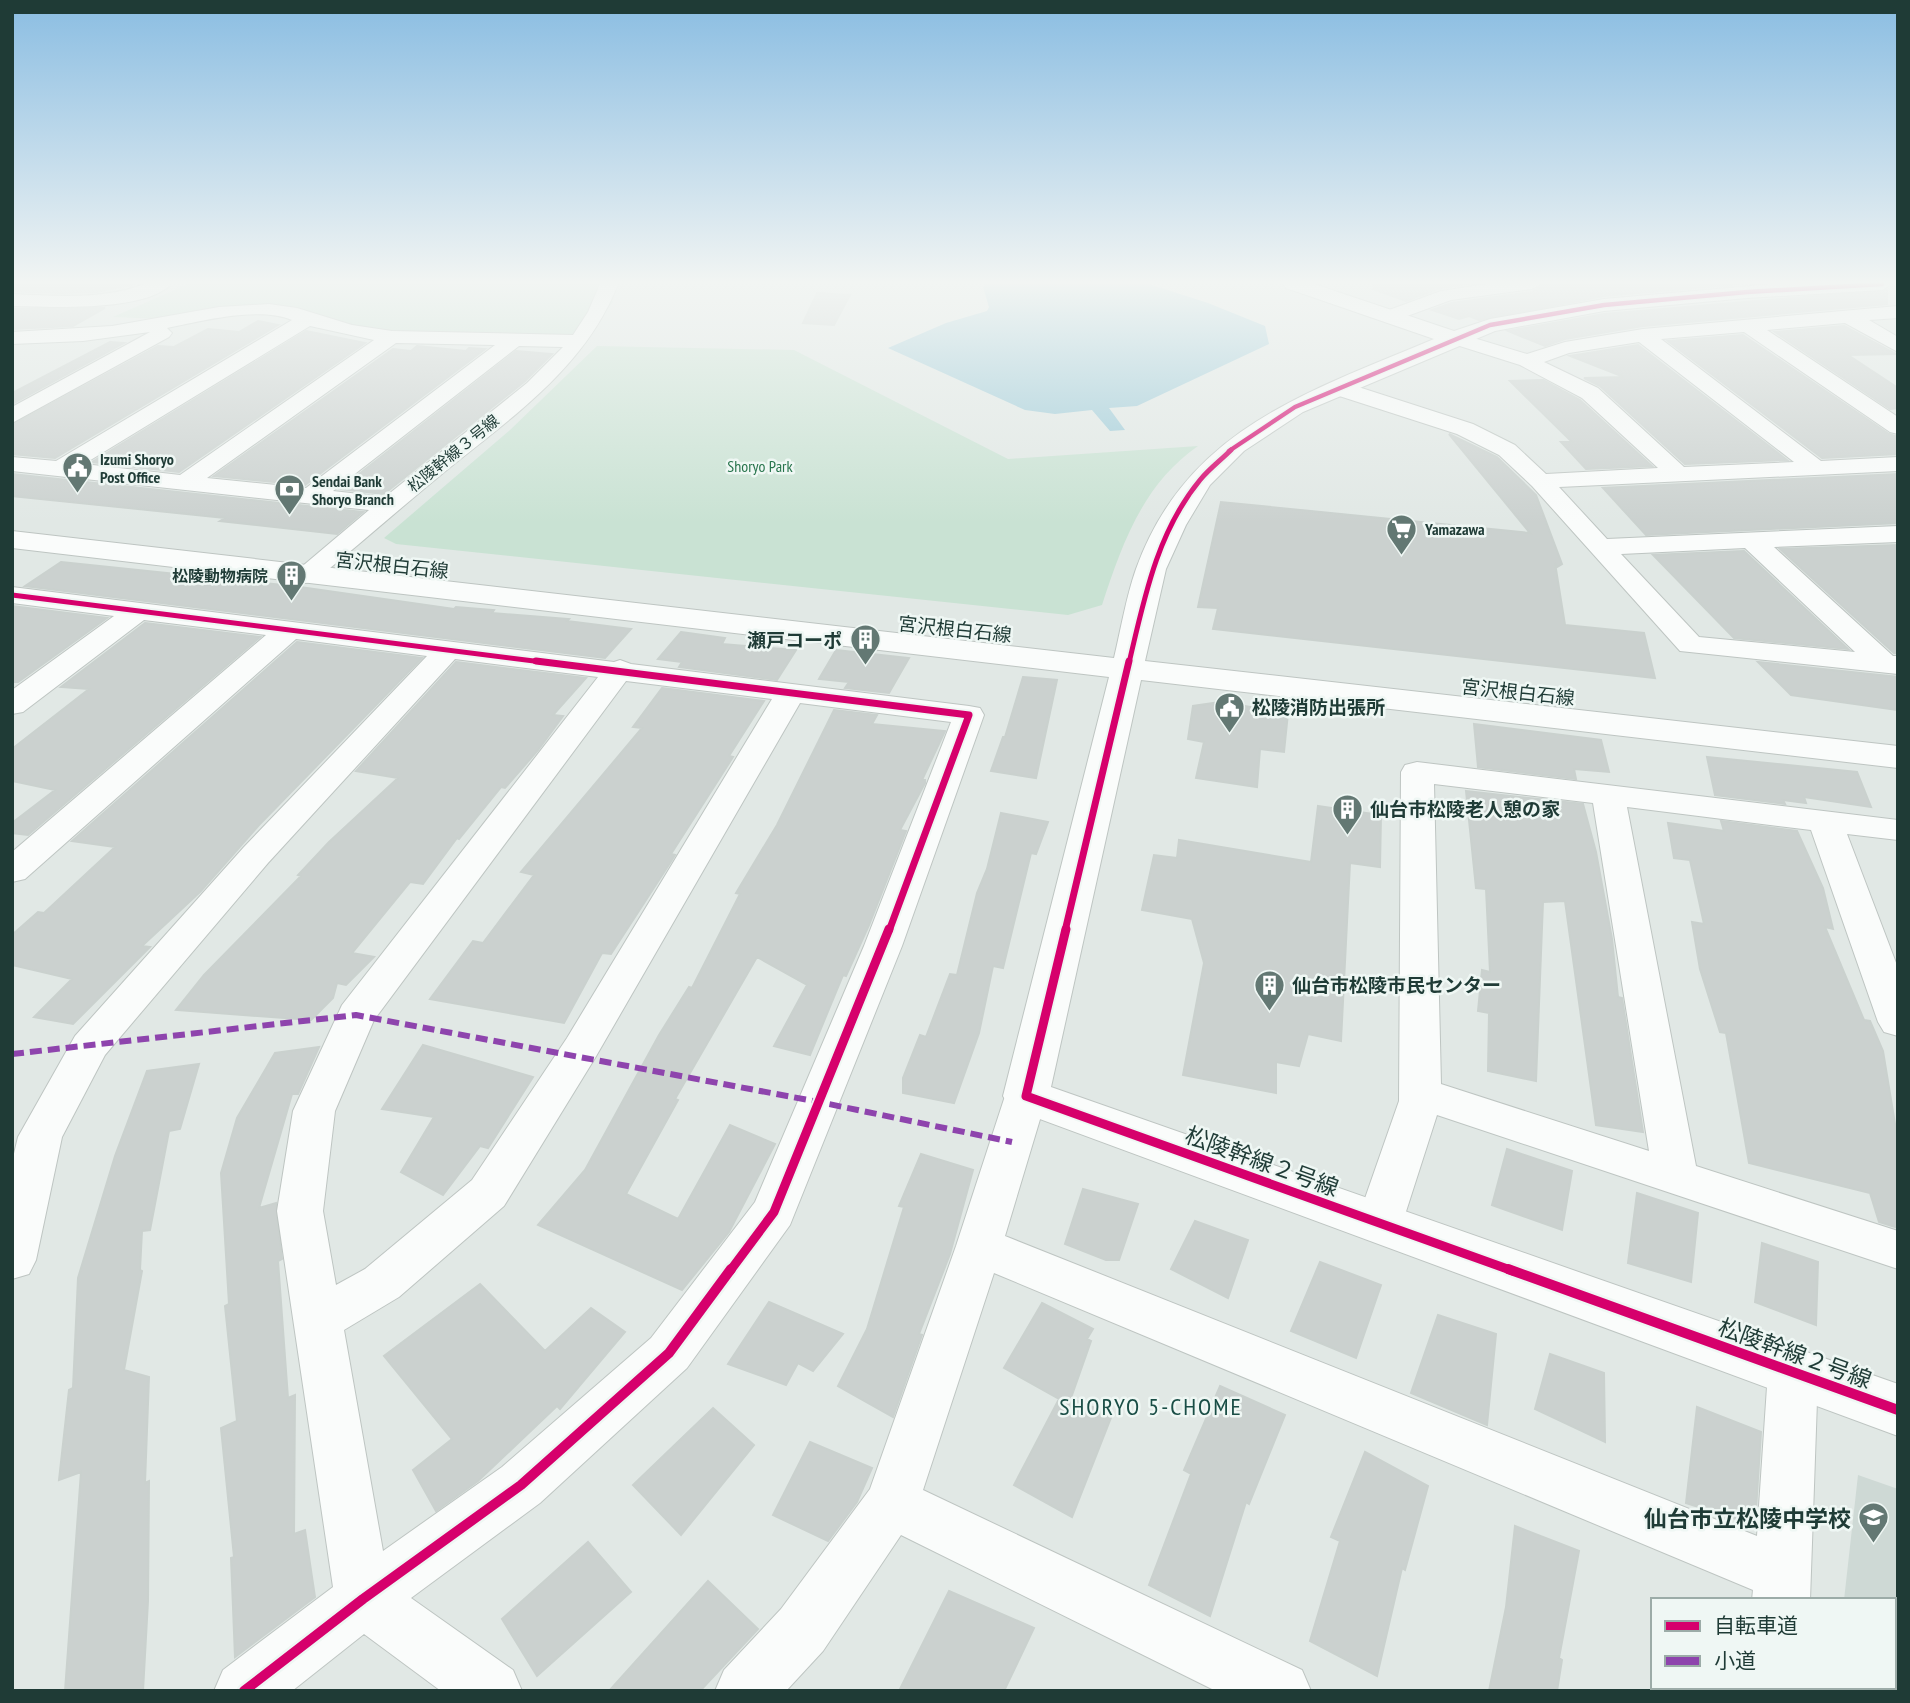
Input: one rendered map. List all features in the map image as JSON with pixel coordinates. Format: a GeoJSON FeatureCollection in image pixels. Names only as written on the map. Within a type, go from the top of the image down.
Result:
{"type":"FeatureCollection","features":[{"type":"Feature","properties":{"kind":"street"},"geometry":{"type":"LineString","coordinates":[[12,416],[107,363]]}},
{"type":"Feature","properties":{"kind":"street"},"geometry":{"type":"LineString","coordinates":[[60,469],[234,363]]}},
{"type":"Feature","properties":{"kind":"street"},"geometry":{"type":"LineString","coordinates":[[185,482],[354,363]]}},
{"type":"Feature","properties":{"kind":"street"},"geometry":{"type":"LineString","coordinates":[[310,497],[483,363]]}},
{"type":"Feature","properties":{"kind":"street","name":"松陵幹線３号線"},"geometry":{"type":"LineString","coordinates":[[316,567],[542,381],[558,363]]}},
{"type":"Feature","properties":{"kind":"street"},"geometry":{"type":"LineString","coordinates":[[745,1691],[802,1630],[892,1503],[979,1246],[1026,1096],[1151,569],[1172,525],[1199,481],[1235,446],[1269,421],[1395,363]]}},
{"type":"Feature","properties":{"kind":"street"},"geometry":{"type":"LineString","coordinates":[[1532,363],[1590,393],[1680,476]]}},
{"type":"Feature","properties":{"kind":"street"},"geometry":{"type":"LineString","coordinates":[[1680,363],[1815,467]]}},
{"type":"Feature","properties":{"kind":"street"},"geometry":{"type":"LineString","coordinates":[[1804,363],[1898,427]]}},
{"type":"Feature","properties":{"kind":"street"},"geometry":{"type":"LineString","coordinates":[[1338,388],[1488,439],[1507,450],[1540,481],[1690,645],[1891,664]]}},
{"type":"Feature","properties":{"kind":"street"},"geometry":{"type":"LineString","coordinates":[[12,464],[390,505]]}},
{"type":"Feature","properties":{"kind":"street"},"geometry":{"type":"LineString","coordinates":[[1540,481],[1898,464]]}},
{"type":"Feature","properties":{"kind":"street"},"geometry":{"type":"LineString","coordinates":[[12,522],[39,536],[1129,659],[1898,757]]}},
{"type":"Feature","properties":{"kind":"street"},"geometry":{"type":"LineString","coordinates":[[1601,547],[1897,535]]}},
{"type":"Feature","properties":{"kind":"street"},"geometry":{"type":"LineString","coordinates":[[12,562],[39,536]]}},
{"type":"Feature","properties":{"kind":"street"},"geometry":{"type":"LineString","coordinates":[[1751,540],[1891,664]]}},
{"type":"Feature","properties":{"kind":"street"},"geometry":{"type":"LineString","coordinates":[[12,595],[620,669],[969,715],[883,946],[774,1212],[669,1353],[521,1485],[363,1599],[244,1691]]}},
{"type":"Feature","properties":{"kind":"street"},"geometry":{"type":"LineString","coordinates":[[12,705],[140,610]]}},
{"type":"Feature","properties":{"kind":"street"},"geometry":{"type":"LineString","coordinates":[[12,871],[291,629]]}},
{"type":"Feature","properties":{"kind":"street"},"geometry":{"type":"LineString","coordinates":[[12,1260],[40,1137],[89,1046],[256,855],[450,648]]}},
{"type":"Feature","properties":{"kind":"street","name":"宮沢根白石線"},"geometry":{"type":"LineString","coordinates":[[1129,659],[1898,735]]}},
{"type":"Feature","properties":{"kind":"street"},"geometry":{"type":"LineString","coordinates":[[492,1691],[363,1599],[300,1211],[314,1111],[356,1015],[620,669]]}},
{"type":"Feature","properties":{"kind":"street"},"geometry":{"type":"LineString","coordinates":[[319,1320],[382,1283],[488,1193],[581,1048],[792,691]]}},
{"type":"Feature","properties":{"kind":"street"},"geometry":{"type":"LineString","coordinates":[[1379,1224],[1420,1101],[1417,772],[1898,830]]}},
{"type":"Feature","properties":{"kind":"street"},"geometry":{"type":"LineString","coordinates":[[1608,795],[1676,1177]]}},
{"type":"Feature","properties":{"kind":"street"},"geometry":{"type":"LineString","coordinates":[[1825,821],[1898,1022]]}},
{"type":"Feature","properties":{"kind":"street"},"geometry":{"type":"LineString","coordinates":[[1420,1093],[1898,1250]]}},
{"type":"Feature","properties":{"kind":"street","name":"松陵幹線２号線"},"geometry":{"type":"LineString","coordinates":[[1026,1096],[1898,1410]]}},
{"type":"Feature","properties":{"kind":"street"},"geometry":{"type":"LineString","coordinates":[[979,1246],[1781,1587],[1793,1372]]}},
{"type":"Feature","properties":{"kind":"street"},"geometry":{"type":"LineString","coordinates":[[892,1503],[1281,1691]]}},
{"type":"Feature","properties":{"kind":"shaded area","name":"仙台市立松陵中学校"},"geometry":{"type":"Polygon","coordinates":[[[1858,1475],[1898,1489],[1898,1691],[1834,1691],[1896,1689],[1896,1598],[1844,1598],[1858,1475]]]}},
{"type":"Feature","properties":{"kind":"green space","name":"Shoryo Park"},"geometry":{"type":"Polygon","coordinates":[[[579,363],[820,363],[1008,459],[1198,446],[1179,461],[1149,497],[1127,538],[1102,605],[1068,615],[396,544],[384,538],[510,430],[579,363]]]}},
{"type":"Feature","properties":{"kind":"water"},"geometry":{"type":"Polygon","coordinates":[[[922,363],[1228,363],[1137,406],[1109,408],[1125,430],[1110,431],[1092,410],[1055,414],[1025,410],[922,363]]]}},
{"type":"Feature","properties":{"kind":"building"},"geometry":{"type":"Polygon","coordinates":[[[69,363],[86,363],[12,404],[12,393],[69,363]]]}},
{"type":"Feature","properties":{"kind":"building"},"geometry":{"type":"Polygon","coordinates":[[[126,363],[213,363],[55,458],[12,454],[12,425],[126,363]]]}},
{"type":"Feature","properties":{"kind":"building"},"geometry":{"type":"Polygon","coordinates":[[[253,363],[335,363],[179,472],[92,462],[253,363]]]}},
{"type":"Feature","properties":{"kind":"building"},"geometry":{"type":"Polygon","coordinates":[[[373,363],[466,363],[305,485],[214,476],[373,363]]]}},
{"type":"Feature","properties":{"kind":"building"},"geometry":{"type":"Polygon","coordinates":[[[500,363],[543,363],[525,381],[384,494],[340,489],[500,363]]]}},
{"type":"Feature","properties":{"kind":"building"},"geometry":{"type":"Polygon","coordinates":[[[1589,363],[1662,363],[1787,460],[1685,464],[1600,386],[1584,378],[1624,377],[1589,363]]]}},
{"type":"Feature","properties":{"kind":"building"},"geometry":{"type":"Polygon","coordinates":[[[1698,363],[1785,363],[1889,434],[1898,437],[1898,454],[1822,458],[1698,363]]]}},
{"type":"Feature","properties":{"kind":"building"},"geometry":{"type":"Polygon","coordinates":[[[1822,363],[1861,363],[1898,388],[1898,408],[1890,409],[1822,363]]]}},
{"type":"Feature","properties":{"kind":"building"},"geometry":{"type":"Polygon","coordinates":[[[1543,380],[1580,400],[1652,466],[1586,469],[1561,442],[1572,442],[1510,381],[1543,380]]]}},
{"type":"Feature","properties":{"kind":"building"},"geometry":{"type":"Polygon","coordinates":[[[1449,434],[1497,457],[1536,495],[1562,564],[1557,567],[1555,563],[1565,625],[1644,633],[1655,678],[1213,629],[1218,608],[1198,607],[1221,502],[1530,533],[1449,434]]]}},
{"type":"Feature","properties":{"kind":"building"},"geometry":{"type":"Polygon","coordinates":[[[12,474],[363,512],[337,534],[220,521],[225,518],[12,496],[12,474]]]}},
{"type":"Feature","properties":{"kind":"building"},"geometry":{"type":"Polygon","coordinates":[[[1898,474],[1898,523],[1646,535],[1603,488],[1898,474]]]}},
{"type":"Feature","properties":{"kind":"building"},"geometry":{"type":"Polygon","coordinates":[[[1898,545],[1898,653],[1894,653],[1780,549],[1898,545]]]}},
{"type":"Feature","properties":{"kind":"building"},"geometry":{"type":"Polygon","coordinates":[[[1744,551],[1848,649],[1734,638],[1653,555],[1744,551]]]}},
{"type":"Feature","properties":{"kind":"building"},"geometry":{"type":"Polygon","coordinates":[[[61,562],[293,586],[454,609],[494,610],[492,613],[569,619],[567,621],[631,629],[605,658],[25,586],[61,562]]]}},
{"type":"Feature","properties":{"kind":"building"},"geometry":{"type":"Polygon","coordinates":[[[12,606],[107,618],[18,682],[12,682],[12,606]]]}},
{"type":"Feature","properties":{"kind":"building"},"geometry":{"type":"Polygon","coordinates":[[[145,623],[260,637],[28,835],[12,833],[12,823],[55,790],[12,781],[12,749],[89,689],[61,687],[145,623]]]}},
{"type":"Feature","properties":{"kind":"building"},"geometry":{"type":"Polygon","coordinates":[[[681,632],[725,638],[722,644],[796,650],[777,680],[679,667],[682,662],[658,659],[681,632]]]}},
{"type":"Feature","properties":{"kind":"building"},"geometry":{"type":"Polygon","coordinates":[[[297,642],[422,658],[259,825],[201,891],[142,946],[150,947],[73,1024],[34,1017],[72,979],[12,965],[12,935],[38,912],[44,913],[115,847],[72,841],[297,642]]]}},
{"type":"Feature","properties":{"kind":"building","name":"瀬戸コーポ"},"geometry":{"type":"Polygon","coordinates":[[[836,650],[909,658],[889,693],[845,688],[849,682],[819,679],[836,650]]]}},
{"type":"Feature","properties":{"kind":"building"},"geometry":{"type":"Polygon","coordinates":[[[456,662],[586,678],[553,715],[563,716],[538,750],[505,788],[501,787],[459,839],[457,838],[423,884],[410,882],[352,953],[374,957],[346,985],[337,983],[333,998],[311,1020],[176,1010],[204,975],[301,876],[298,875],[329,842],[398,778],[356,771],[456,662]]]}},
{"type":"Feature","properties":{"kind":"building"},"geometry":{"type":"Polygon","coordinates":[[[1758,662],[1898,677],[1898,710],[1791,695],[1758,662]]]}},
{"type":"Feature","properties":{"kind":"building"},"geometry":{"type":"Polygon","coordinates":[[[1023,677],[1057,680],[1036,778],[991,771],[1005,737],[1023,677]]]}},
{"type":"Feature","properties":{"kind":"building"},"geometry":{"type":"Polygon","coordinates":[[[662,688],[764,701],[729,756],[733,757],[671,854],[675,855],[611,954],[602,953],[564,1023],[430,999],[473,941],[483,943],[534,875],[521,872],[642,728],[633,727],[662,688]]]}},
{"type":"Feature","properties":{"kind":"building"},"geometry":{"type":"Polygon","coordinates":[[[1220,702],[1288,713],[1284,752],[1260,749],[1257,787],[1196,778],[1204,742],[1188,739],[1193,706],[1220,702]]]}},
{"type":"Feature","properties":{"kind":"building"},"geometry":{"type":"Polygon","coordinates":[[[834,710],[877,715],[872,724],[945,731],[922,780],[925,780],[925,783],[900,830],[906,831],[869,925],[846,976],[843,975],[810,1055],[774,1046],[807,985],[757,957],[675,1099],[678,1100],[626,1194],[678,1219],[730,1125],[775,1144],[729,1232],[682,1290],[538,1225],[585,1170],[659,1035],[689,987],[692,988],[740,894],[736,893],[777,825],[834,710]]]}},
{"type":"Feature","properties":{"kind":"building"},"geometry":{"type":"Polygon","coordinates":[[[1474,724],[1601,740],[1609,772],[1574,769],[1576,779],[1478,767],[1474,724]]]}},
{"type":"Feature","properties":{"kind":"building"},"geometry":{"type":"Polygon","coordinates":[[[1707,757],[1857,772],[1871,807],[1804,797],[1806,803],[1783,800],[1785,804],[1715,795],[1707,757]]]}},
{"type":"Feature","properties":{"kind":"building"},"geometry":{"type":"Polygon","coordinates":[[[1466,791],[1583,804],[1596,852],[1612,939],[1618,997],[1622,998],[1643,1132],[1596,1125],[1565,901],[1543,902],[1536,1081],[1488,1071],[1489,1013],[1478,1011],[1482,970],[1490,972],[1486,889],[1476,888],[1466,791]]]}},
{"type":"Feature","properties":{"kind":"building","name":"仙台市松陵市民センター"},"geometry":{"type":"Polygon","coordinates":[[[1318,806],[1381,815],[1380,867],[1350,863],[1341,1041],[1308,1034],[1299,1066],[1276,1062],[1276,1093],[1183,1075],[1204,963],[1192,919],[1142,910],[1154,855],[1177,858],[1179,840],[1311,862],[1318,806]]]}},
{"type":"Feature","properties":{"kind":"building"},"geometry":{"type":"Polygon","coordinates":[[[1001,813],[1048,822],[1036,854],[1031,853],[1003,968],[993,966],[979,1033],[954,1103],[903,1093],[903,1078],[920,1035],[926,1037],[950,974],[957,975],[977,893],[987,869],[1001,813]]]}},
{"type":"Feature","properties":{"kind":"building"},"geometry":{"type":"Polygon","coordinates":[[[1721,821],[1797,831],[1823,888],[1833,929],[1825,927],[1864,1020],[1870,1021],[1883,1051],[1898,1142],[1898,1228],[1879,1222],[1870,1193],[1749,1163],[1726,1033],[1720,1032],[1700,969],[1692,922],[1704,924],[1690,860],[1674,858],[1668,823],[1724,831],[1721,821]]]}},
{"type":"Feature","properties":{"kind":"building"},"geometry":{"type":"Polygon","coordinates":[[[423,1045],[533,1077],[488,1148],[480,1146],[443,1195],[401,1172],[434,1117],[382,1109],[423,1045]]]}},
{"type":"Feature","properties":{"kind":"building"},"geometry":{"type":"Polygon","coordinates":[[[319,1047],[298,1094],[292,1094],[259,1208],[276,1203],[282,1259],[278,1261],[288,1398],[295,1395],[294,1534],[305,1530],[315,1597],[235,1657],[231,1558],[234,1557],[221,1428],[237,1421],[225,1306],[229,1304],[221,1173],[237,1118],[275,1053],[319,1047]]]}},
{"type":"Feature","properties":{"kind":"building"},"geometry":{"type":"Polygon","coordinates":[[[199,1064],[180,1129],[169,1131],[150,1230],[142,1231],[142,1271],[124,1370],[149,1377],[145,1483],[149,1481],[148,1601],[143,1691],[65,1691],[81,1472],[59,1480],[69,1390],[73,1388],[78,1278],[115,1156],[147,1071],[199,1064]]]}},
{"type":"Feature","properties":{"kind":"building"},"geometry":{"type":"Polygon","coordinates":[[[1507,1149],[1572,1171],[1562,1230],[1492,1205],[1507,1149]]]}},
{"type":"Feature","properties":{"kind":"building"},"geometry":{"type":"Polygon","coordinates":[[[921,1154],[973,1170],[950,1254],[919,1334],[922,1335],[893,1417],[838,1386],[867,1329],[904,1207],[899,1206],[921,1154]]]}},
{"type":"Feature","properties":{"kind":"building"},"geometry":{"type":"Polygon","coordinates":[[[1083,1189],[1138,1204],[1119,1260],[1106,1260],[1065,1244],[1083,1189]]]}},
{"type":"Feature","properties":{"kind":"building"},"geometry":{"type":"Polygon","coordinates":[[[1637,1193],[1698,1213],[1691,1282],[1628,1263],[1637,1193]]]}},
{"type":"Feature","properties":{"kind":"building"},"geometry":{"type":"Polygon","coordinates":[[[1195,1221],[1248,1240],[1228,1298],[1171,1269],[1195,1221]]]}},
{"type":"Feature","properties":{"kind":"building"},"geometry":{"type":"Polygon","coordinates":[[[1762,1243],[1818,1262],[1816,1325],[1755,1302],[1762,1243]]]}},
{"type":"Feature","properties":{"kind":"building"},"geometry":{"type":"Polygon","coordinates":[[[1320,1262],[1381,1285],[1356,1358],[1291,1331],[1320,1262]]]}},
{"type":"Feature","properties":{"kind":"building"},"geometry":{"type":"Polygon","coordinates":[[[480,1284],[545,1351],[591,1308],[625,1332],[560,1409],[557,1406],[478,1481],[436,1511],[413,1470],[452,1439],[384,1356],[480,1284]]]}},
{"type":"Feature","properties":{"kind":"building"},"geometry":{"type":"Polygon","coordinates":[[[769,1302],[843,1334],[813,1371],[798,1363],[786,1385],[728,1364],[769,1302]]]}},
{"type":"Feature","properties":{"kind":"building"},"geometry":{"type":"Polygon","coordinates":[[[1042,1303],[1093,1329],[1087,1339],[1091,1341],[1071,1398],[1112,1415],[1072,1517],[1014,1485],[1059,1399],[1004,1368],[1042,1303]]]}},
{"type":"Feature","properties":{"kind":"building"},"geometry":{"type":"Polygon","coordinates":[[[1438,1315],[1496,1334],[1487,1425],[1411,1393],[1438,1315]]]}},
{"type":"Feature","properties":{"kind":"building"},"geometry":{"type":"Polygon","coordinates":[[[1550,1354],[1604,1373],[1605,1442],[1535,1409],[1550,1354]]]}},
{"type":"Feature","properties":{"kind":"building"},"geometry":{"type":"Polygon","coordinates":[[[1220,1386],[1285,1415],[1249,1504],[1246,1502],[1210,1616],[1149,1585],[1191,1474],[1184,1470],[1220,1386]]]}},
{"type":"Feature","properties":{"kind":"building"},"geometry":{"type":"Polygon","coordinates":[[[1697,1407],[1761,1432],[1755,1525],[1686,1503],[1697,1407]]]}},
{"type":"Feature","properties":{"kind":"building"},"geometry":{"type":"Polygon","coordinates":[[[713,1408],[754,1445],[681,1535],[633,1485],[713,1408]]]}},
{"type":"Feature","properties":{"kind":"building"},"geometry":{"type":"Polygon","coordinates":[[[810,1442],[872,1468],[857,1502],[828,1541],[773,1515],[810,1442]]]}},
{"type":"Feature","properties":{"kind":"building"},"geometry":{"type":"Polygon","coordinates":[[[1365,1452],[1428,1486],[1405,1570],[1402,1568],[1377,1676],[1310,1641],[1340,1541],[1331,1537],[1365,1452]]]}},
{"type":"Feature","properties":{"kind":"building"},"geometry":{"type":"Polygon","coordinates":[[[1515,1526],[1579,1551],[1559,1658],[1562,1660],[1557,1691],[1489,1691],[1506,1607],[1515,1526]]]}},
{"type":"Feature","properties":{"kind":"building"},"geometry":{"type":"Polygon","coordinates":[[[588,1542],[631,1592],[537,1676],[502,1619],[588,1542]]]}},
{"type":"Feature","properties":{"kind":"building"},"geometry":{"type":"Polygon","coordinates":[[[708,1581],[758,1629],[700,1691],[609,1691],[708,1581]]]}},
{"type":"Feature","properties":{"kind":"building"},"geometry":{"type":"Polygon","coordinates":[[[949,1591],[1034,1628],[1004,1691],[899,1691],[949,1591]]]}},
{"type":"Feature","properties":{"kind":"marked path"},"geometry":{"type":"LineString","coordinates":[[12,1054],[356,1015],[819,1102],[1012,1142]]}},
{"type":"Feature","properties":{"kind":"cycle path"},"geometry":{"type":"LineString","coordinates":[[1395,363],[1295,407],[1235,446],[1199,481],[1172,525],[1151,569],[1026,1096],[1898,1410]]}},
{"type":"Feature","properties":{"kind":"cycle path"},"geometry":{"type":"LineString","coordinates":[[12,595],[969,715],[883,946],[774,1212],[669,1353],[521,1485],[363,1599],[244,1691]]}},
{"type":"Feature","properties":{"kind":"place","name":"Izumi Shoryo Post Office"},"geometry":{"type":"Point","coordinates":[77,495]}},
{"type":"Feature","properties":{"kind":"place","name":"Sendai Bank Shoryo Branch"},"geometry":{"type":"Point","coordinates":[289,517]}},
{"type":"Feature","properties":{"kind":"place","name":"Yamazawa"},"geometry":{"type":"Point","coordinates":[1402,556]}},
{"type":"Feature","properties":{"kind":"place","name":"松陵動物病院"},"geometry":{"type":"Point","coordinates":[291,603]}},
{"type":"Feature","properties":{"kind":"place","name":"瀬戸コーポ"},"geometry":{"type":"Point","coordinates":[865,667]}},
{"type":"Feature","properties":{"kind":"place","name":"松陵消防出張所"},"geometry":{"type":"Point","coordinates":[1229,734]}},
{"type":"Feature","properties":{"kind":"place","name":"仙台市松陵老人憩の家"},"geometry":{"type":"Point","coordinates":[1347,836]}},
{"type":"Feature","properties":{"kind":"place","name":"仙台市松陵市民センター"},"geometry":{"type":"Point","coordinates":[1269,1012]}},
{"type":"Feature","properties":{"kind":"place","name":"仙台市立松陵中学校"},"geometry":{"type":"Point","coordinates":[1874,1545]}},
{"type":"Feature","properties":{"kind":"district","name":"SHORYO 5-CHOME"},"geometry":{"type":"Point","coordinates":[1151,1406]}}]}
